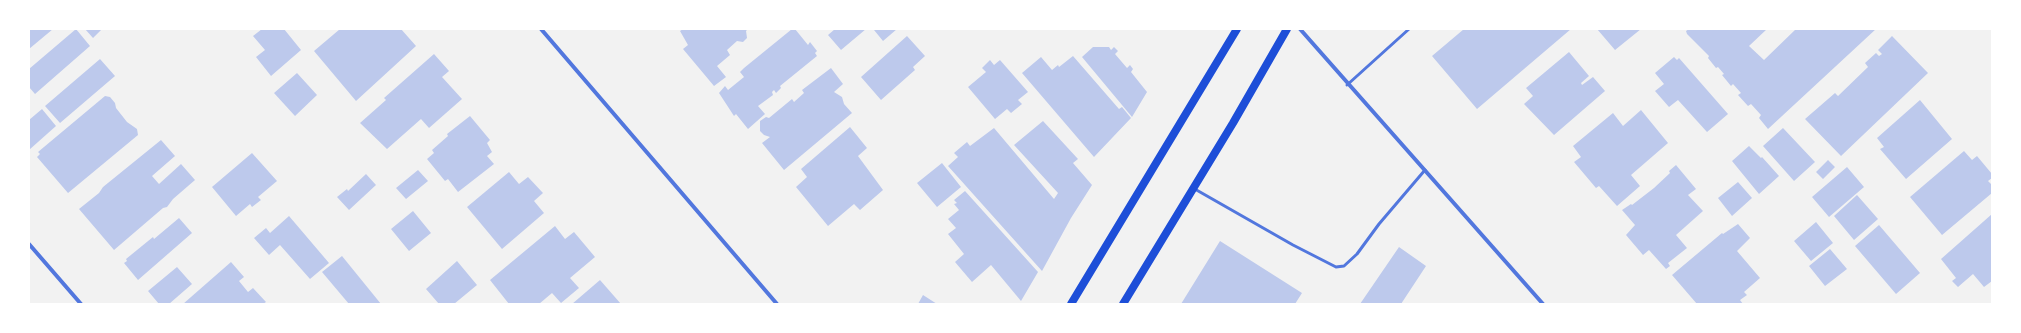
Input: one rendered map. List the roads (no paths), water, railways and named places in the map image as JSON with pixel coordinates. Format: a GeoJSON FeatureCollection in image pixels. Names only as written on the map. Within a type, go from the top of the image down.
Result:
{"type":"FeatureCollection","features":[{"type":"Feature","properties":{"kind":"main road"},"geometry":{"type":"LineString","coordinates":[[1071,304],[1237,29]]}},
{"type":"Feature","properties":{"kind":"main road"},"geometry":{"type":"LineString","coordinates":[[1123,304],[1194,188],[1287,29]]}},
{"type":"Feature","properties":{"kind":"street"},"geometry":{"type":"LineString","coordinates":[[541,29],[777,304]]}},
{"type":"Feature","properties":{"kind":"street"},"geometry":{"type":"LineString","coordinates":[[1300,29],[1543,304]]}},
{"type":"Feature","properties":{"kind":"street"},"geometry":{"type":"LineString","coordinates":[[29,244],[81,304]]}},
{"type":"Feature","properties":{"kind":"lane"},"geometry":{"type":"LineString","coordinates":[[1348,84],[1409,29]]}},
{"type":"Feature","properties":{"kind":"lane"},"geometry":{"type":"LineString","coordinates":[[1194,188],[1293,245],[1336,267],[1344,266],[1357,254],[1379,224],[1425,170]]}}]}
